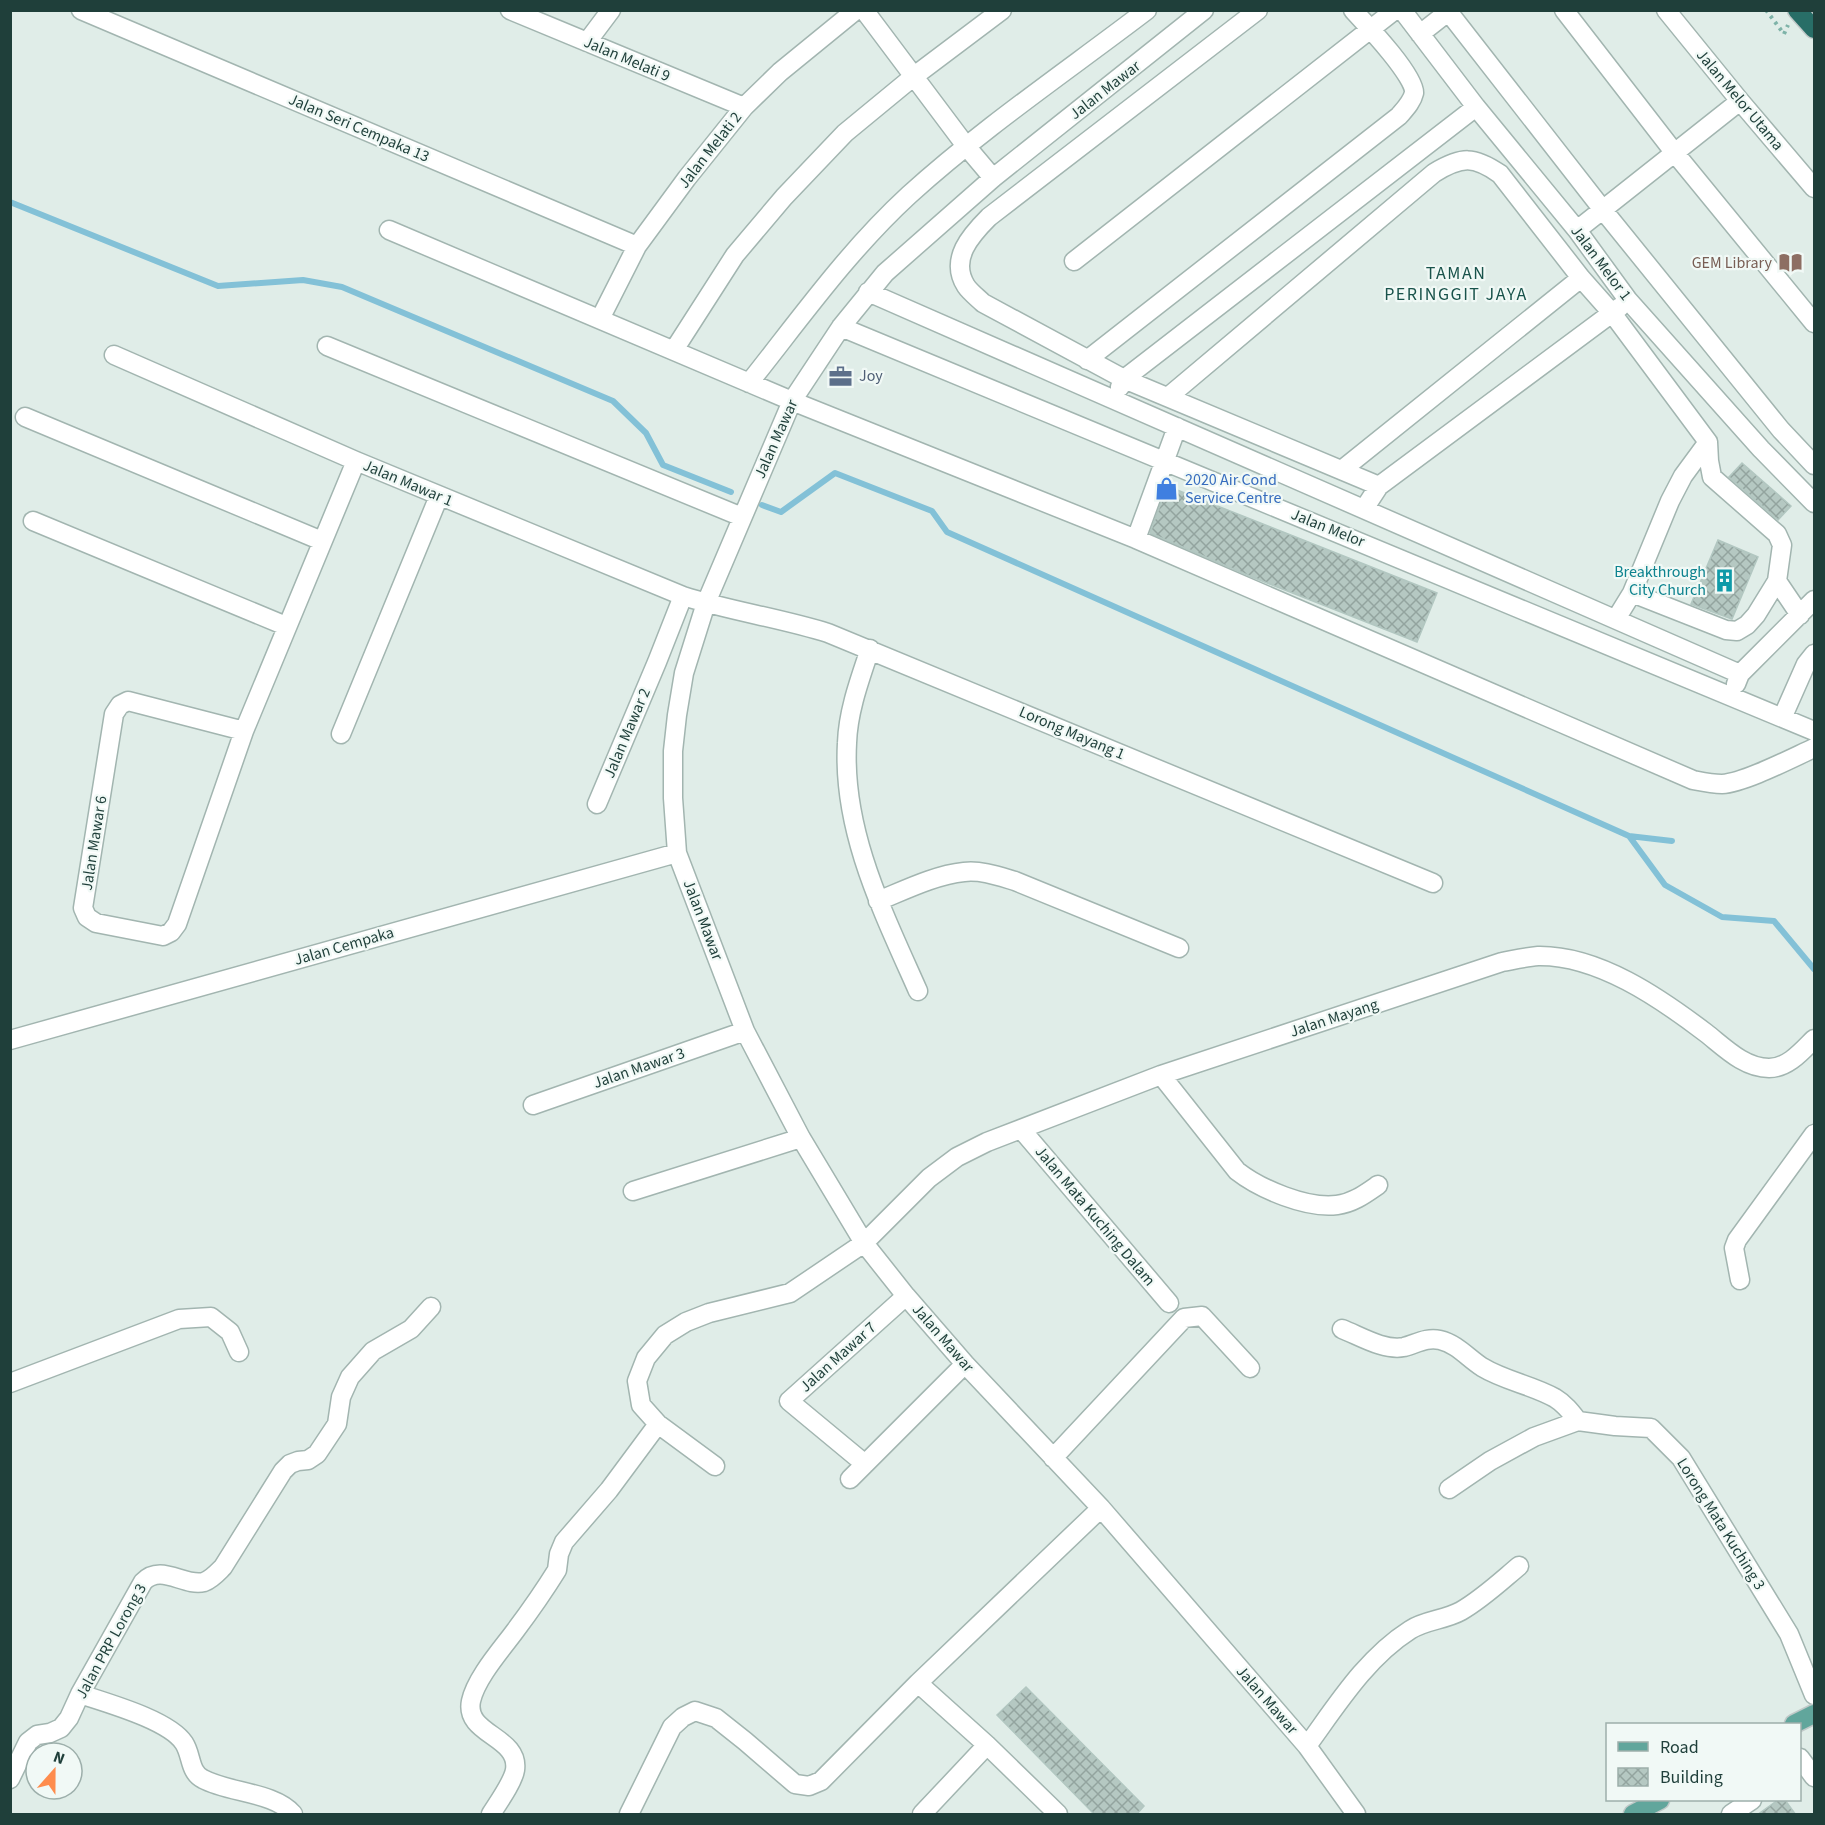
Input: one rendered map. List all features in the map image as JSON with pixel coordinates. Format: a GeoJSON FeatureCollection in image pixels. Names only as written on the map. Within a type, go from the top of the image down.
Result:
{"type":"FeatureCollection","features":[{"type":"Feature","properties":{"kind":"highway"},"geometry":{"type":"LineString","coordinates":[[1797,10],[1815,29]]}},
{"type":"Feature","properties":{"kind":"main road"},"geometry":{"type":"LineString","coordinates":[[1798,1723],[1815,1714]]}},
{"type":"Feature","properties":{"kind":"main road"},"geometry":{"type":"LineString","coordinates":[[1633,1815],[1658,1801]]}},
{"type":"Feature","properties":{"kind":"street","name":"Jalan Seri Cempaka 13"},"geometry":{"type":"LineString","coordinates":[[81,10],[637,246]]}},
{"type":"Feature","properties":{"kind":"street","name":"Jalan Melati 9"},"geometry":{"type":"LineString","coordinates":[[510,10],[744,107]]}},
{"type":"Feature","properties":{"kind":"street"},"geometry":{"type":"LineString","coordinates":[[587,42],[611,10]]}},
{"type":"Feature","properties":{"kind":"street","name":"Jalan Melati 2"},"geometry":{"type":"LineString","coordinates":[[600,319],[637,246],[687,178],[744,107],[780,72],[856,10]]}},
{"type":"Feature","properties":{"kind":"street"},"geometry":{"type":"LineString","coordinates":[[864,10],[966,146],[993,178]]}},
{"type":"Feature","properties":{"kind":"street"},"geometry":{"type":"LineString","coordinates":[[674,350],[735,255],[784,197],[845,134],[914,77],[1002,10]]}},
{"type":"Feature","properties":{"kind":"street"},"geometry":{"type":"LineString","coordinates":[[749,383],[864,240],[909,196],[966,146],[1147,10]]}},
{"type":"Feature","properties":{"kind":"street","name":"Jalan Mawar"},"geometry":{"type":"LineString","coordinates":[[1204,10],[993,178],[885,273],[841,327],[792,401],[706,603],[684,673],[673,752],[673,798],[677,853],[745,1032],[801,1138],[864,1243],[965,1364],[1101,1508],[1307,1746],[1356,1815]]}},
{"type":"Feature","properties":{"kind":"street"},"geometry":{"type":"LineString","coordinates":[[1258,10],[989,217],[964,247],[960,266],[966,286],[983,303],[1087,360],[1124,379],[1379,486]]}},
{"type":"Feature","properties":{"kind":"street"},"geometry":{"type":"LineString","coordinates":[[1087,360],[1399,116],[1409,104],[1414,91],[1410,76],[1353,10]]}},
{"type":"Feature","properties":{"kind":"street"},"geometry":{"type":"LineString","coordinates":[[1074,261],[1395,10]]}},
{"type":"Feature","properties":{"kind":"street","name":"Jalan Melor 1"},"geometry":{"type":"LineString","coordinates":[[1402,10],[1476,107],[1577,231],[1628,300],[1761,449],[1815,503]]}},
{"type":"Feature","properties":{"kind":"street"},"geometry":{"type":"LineString","coordinates":[[1564,10],[1674,152],[1815,323]]}},
{"type":"Feature","properties":{"kind":"street","name":"Jalan Melor Utama"},"geometry":{"type":"LineString","coordinates":[[1666,10],[1815,188]]}},
{"type":"Feature","properties":{"kind":"street"},"geometry":{"type":"LineString","coordinates":[[1420,34],[1448,11],[1603,210],[1781,430],[1815,465]]}},
{"type":"Feature","properties":{"kind":"street"},"geometry":{"type":"LineString","coordinates":[[1577,231],[1740,101]]}},
{"type":"Feature","properties":{"kind":"street"},"geometry":{"type":"LineString","coordinates":[[1114,399],[1124,379],[1476,107]]}},
{"type":"Feature","properties":{"kind":"street"},"geometry":{"type":"LineString","coordinates":[[1167,397],[1434,173],[1449,164],[1466,160],[1484,163],[1500,174],[1581,278],[1612,313],[1708,442],[1708,461],[1712,477],[1777,534],[1782,545],[1777,581],[1756,615],[1747,625],[1737,630],[1726,630],[1632,593]]}},
{"type":"Feature","properties":{"kind":"street"},"geometry":{"type":"LineString","coordinates":[[389,230],[792,401],[1136,539],[1694,780],[1722,784],[1737,781],[1815,748]]}},
{"type":"Feature","properties":{"kind":"street"},"geometry":{"type":"LineString","coordinates":[[1343,469],[1581,278]]}},
{"type":"Feature","properties":{"kind":"street","name":"Jalan Melor"},"geometry":{"type":"LineString","coordinates":[[868,292],[1740,674]]}},
{"type":"Feature","properties":{"kind":"street"},"geometry":{"type":"LineString","coordinates":[[1364,509],[1379,486],[1628,300]]}},
{"type":"Feature","properties":{"kind":"street","name":"Jalan Melor"},"geometry":{"type":"LineString","coordinates":[[841,327],[1815,731]]}},
{"type":"Feature","properties":{"kind":"street"},"geometry":{"type":"LineString","coordinates":[[327,346],[742,517]]}},
{"type":"Feature","properties":{"kind":"street","name":"Jalan Mawar 1"},"geometry":{"type":"LineString","coordinates":[[114,355],[439,496],[683,596],[706,603]]}},
{"type":"Feature","properties":{"kind":"street"},"geometry":{"type":"LineString","coordinates":[[25,417],[322,541]]}},
{"type":"Feature","properties":{"kind":"street"},"geometry":{"type":"LineString","coordinates":[[1136,539],[1177,427]]}},
{"type":"Feature","properties":{"kind":"street"},"geometry":{"type":"LineString","coordinates":[[1616,619],[1632,593],[1670,501],[1683,476],[1708,442]]}},
{"type":"Feature","properties":{"kind":"street","name":"Jalan Mawar 6"},"geometry":{"type":"LineString","coordinates":[[244,731],[128,701],[120,705],[114,714],[83,908],[87,917],[96,923],[163,936],[171,932],[177,924],[244,731],[356,461]]}},
{"type":"Feature","properties":{"kind":"street"},"geometry":{"type":"LineString","coordinates":[[341,734],[439,496]]}},
{"type":"Feature","properties":{"kind":"street"},"geometry":{"type":"LineString","coordinates":[[33,521],[286,626]]}},
{"type":"Feature","properties":{"kind":"street"},"geometry":{"type":"LineString","coordinates":[[1461,584],[1472,556]]}},
{"type":"Feature","properties":{"kind":"street"},"geometry":{"type":"LineString","coordinates":[[1777,581],[1800,615]]}},
{"type":"Feature","properties":{"kind":"street","name":"Jalan Mawar 2"},"geometry":{"type":"LineString","coordinates":[[597,804],[683,596]]}},
{"type":"Feature","properties":{"kind":"street"},"geometry":{"type":"LineString","coordinates":[[1731,695],[1740,674],[1815,600]]}},
{"type":"Feature","properties":{"kind":"street","name":"Lorong Mayang 1"},"geometry":{"type":"LineString","coordinates":[[706,603],[789,621],[870,649],[1433,883]]}},
{"type":"Feature","properties":{"kind":"street"},"geometry":{"type":"LineString","coordinates":[[870,649],[856,693],[846,741],[847,786],[857,839],[878,901],[918,992]]}},
{"type":"Feature","properties":{"kind":"street"},"geometry":{"type":"LineString","coordinates":[[1783,716],[1806,664],[1815,654]]}},
{"type":"Feature","properties":{"kind":"street"},"geometry":{"type":"LineString","coordinates":[[657,662],[684,673]]}},
{"type":"Feature","properties":{"kind":"street","name":"Jalan Cempaka"},"geometry":{"type":"LineString","coordinates":[[10,1040],[677,853]]}},
{"type":"Feature","properties":{"kind":"street"},"geometry":{"type":"LineString","coordinates":[[878,901],[945,875],[965,872],[989,874],[1015,881],[1179,948]]}},
{"type":"Feature","properties":{"kind":"street","name":"Jalan Mayang"},"geometry":{"type":"LineString","coordinates":[[715,1466],[658,1424],[641,1406],[637,1381],[646,1358],[665,1335],[686,1322],[709,1313],[790,1293],[864,1243],[929,1178],[957,1157],[1021,1128],[1161,1075],[1502,962],[1538,956],[1576,961],[1612,974],[1646,991],[1676,1010],[1739,1058],[1754,1065],[1770,1068],[1785,1064],[1815,1039]]}},
{"type":"Feature","properties":{"kind":"street","name":"Jalan Mawar 3"},"geometry":{"type":"LineString","coordinates":[[533,1105],[745,1032]]}},
{"type":"Feature","properties":{"kind":"street"},"geometry":{"type":"LineString","coordinates":[[1161,1075],[1237,1171],[1252,1183],[1277,1194],[1306,1202],[1335,1206],[1358,1199],[1378,1185]]}},
{"type":"Feature","properties":{"kind":"street","name":"Jalan Mata Kuching Dalam"},"geometry":{"type":"LineString","coordinates":[[1021,1128],[1169,1303]]}},
{"type":"Feature","properties":{"kind":"street"},"geometry":{"type":"LineString","coordinates":[[1740,1280],[1734,1248],[1737,1240],[1815,1134]]}},
{"type":"Feature","properties":{"kind":"street"},"geometry":{"type":"LineString","coordinates":[[633,1191],[801,1138]]}},
{"type":"Feature","properties":{"kind":"street","name":"Jalan Mawar 7"},"geometry":{"type":"LineString","coordinates":[[865,1464],[789,1401],[906,1296]]}},
{"type":"Feature","properties":{"kind":"street","name":"Jalan PRP Lorong 3"},"geometry":{"type":"LineString","coordinates":[[10,1779],[27,1742],[37,1735],[61,1728],[69,1718],[80,1694],[143,1582],[156,1575],[168,1575],[202,1582],[213,1577],[223,1567],[283,1471],[290,1464],[308,1460],[317,1454],[331,1436],[337,1424],[341,1397],[350,1377],[373,1351],[411,1329],[431,1307]]}},
{"type":"Feature","properties":{"kind":"street"},"geometry":{"type":"LineString","coordinates":[[1053,1458],[1184,1318],[1202,1316],[1250,1368]]}},
{"type":"Feature","properties":{"kind":"street"},"geometry":{"type":"LineString","coordinates":[[10,1383],[179,1319],[211,1317],[230,1332],[239,1352]]}},
{"type":"Feature","properties":{"kind":"street"},"geometry":{"type":"LineString","coordinates":[[1342,1329],[1382,1345],[1402,1347],[1421,1340],[1440,1340],[1461,1350],[1480,1366],[1503,1379],[1555,1398],[1568,1408],[1578,1421]]}},
{"type":"Feature","properties":{"kind":"street"},"geometry":{"type":"LineString","coordinates":[[850,1479],[965,1364]]}},
{"type":"Feature","properties":{"kind":"street","name":"Lorong Mata Kuching 3"},"geometry":{"type":"LineString","coordinates":[[1449,1489],[1490,1461],[1534,1437],[1578,1421],[1651,1428],[1681,1458],[1788,1634],[1815,1695]]}},
{"type":"Feature","properties":{"kind":"street"},"geometry":{"type":"LineString","coordinates":[[491,1815],[515,1771],[515,1756],[507,1746],[479,1725],[471,1715],[471,1701],[488,1668],[557,1570],[559,1554],[564,1542],[609,1490],[658,1424]]}},
{"type":"Feature","properties":{"kind":"street"},"geometry":{"type":"LineString","coordinates":[[629,1815],[672,1727],[695,1710],[716,1718],[795,1784],[809,1786],[821,1781],[918,1683],[1101,1508]]}},
{"type":"Feature","properties":{"kind":"street"},"geometry":{"type":"LineString","coordinates":[[1307,1746],[1365,1668],[1386,1648],[1411,1629],[1460,1612],[1519,1566]]}},
{"type":"Feature","properties":{"kind":"street"},"geometry":{"type":"LineString","coordinates":[[918,1683],[987,1745],[1058,1815]]}},
{"type":"Feature","properties":{"kind":"street"},"geometry":{"type":"LineString","coordinates":[[80,1694],[152,1719],[184,1743],[193,1769],[200,1778],[275,1801],[286,1807],[292,1815]]}},
{"type":"Feature","properties":{"kind":"street"},"geometry":{"type":"LineString","coordinates":[[922,1815],[987,1745]]}},
{"type":"Feature","properties":{"kind":"street"},"geometry":{"type":"LineString","coordinates":[[1731,1815],[1751,1801]]}},
{"type":"Feature","properties":{"kind":"building"},"geometry":{"type":"Polygon","coordinates":[[[1742,463],[1791,506],[1778,520],[1729,477],[1742,463]]]}},
{"type":"Feature","properties":{"kind":"building"},"geometry":{"type":"Polygon","coordinates":[[[1167,486],[1437,593],[1417,642],[1252,577],[1150,533],[1167,486]]]}},
{"type":"Feature","properties":{"kind":"building","name":"Breakthrough City Church"},"geometry":{"type":"Polygon","coordinates":[[[1718,540],[1758,557],[1732,619],[1691,604],[1718,540]]]}},
{"type":"Feature","properties":{"kind":"building"},"geometry":{"type":"Polygon","coordinates":[[[1026,1687],[1144,1806],[1136,1815],[1095,1815],[997,1715],[1026,1687]]]}},
{"type":"Feature","properties":{"kind":"building"},"geometry":{"type":"Polygon","coordinates":[[[1777,1801],[1786,1801],[1796,1815],[1757,1815],[1777,1801]]]}},
{"type":"Feature","properties":{"kind":"waterway"},"geometry":{"type":"LineString","coordinates":[[10,202],[218,286],[303,280],[342,287],[613,401],[646,433],[663,465],[731,492]]}},
{"type":"Feature","properties":{"kind":"waterway"},"geometry":{"type":"LineString","coordinates":[[762,505],[781,512],[835,473],[932,511],[947,532],[1629,836],[1665,885],[1722,917],[1774,921],[1814,969]]}},
{"type":"Feature","properties":{"kind":"waterway"},"geometry":{"type":"LineString","coordinates":[[1629,836],[1672,841]]}},
{"type":"Feature","properties":{"kind":"place","name":"GEM Library"},"geometry":{"type":"Point","coordinates":[1790,263]}},
{"type":"Feature","properties":{"kind":"place","name":"Joy"},"geometry":{"type":"Point","coordinates":[841,376]}},
{"type":"Feature","properties":{"kind":"place","name":"2020 Air Cond Service Centre"},"geometry":{"type":"Point","coordinates":[1167,489]}},
{"type":"Feature","properties":{"kind":"place","name":"Breakthrough City Church"},"geometry":{"type":"Point","coordinates":[1724,581]}},
{"type":"Feature","properties":{"kind":"district","name":"TAMAN PERINGGIT JAYA"},"geometry":{"type":"Point","coordinates":[1456,283]}}]}
